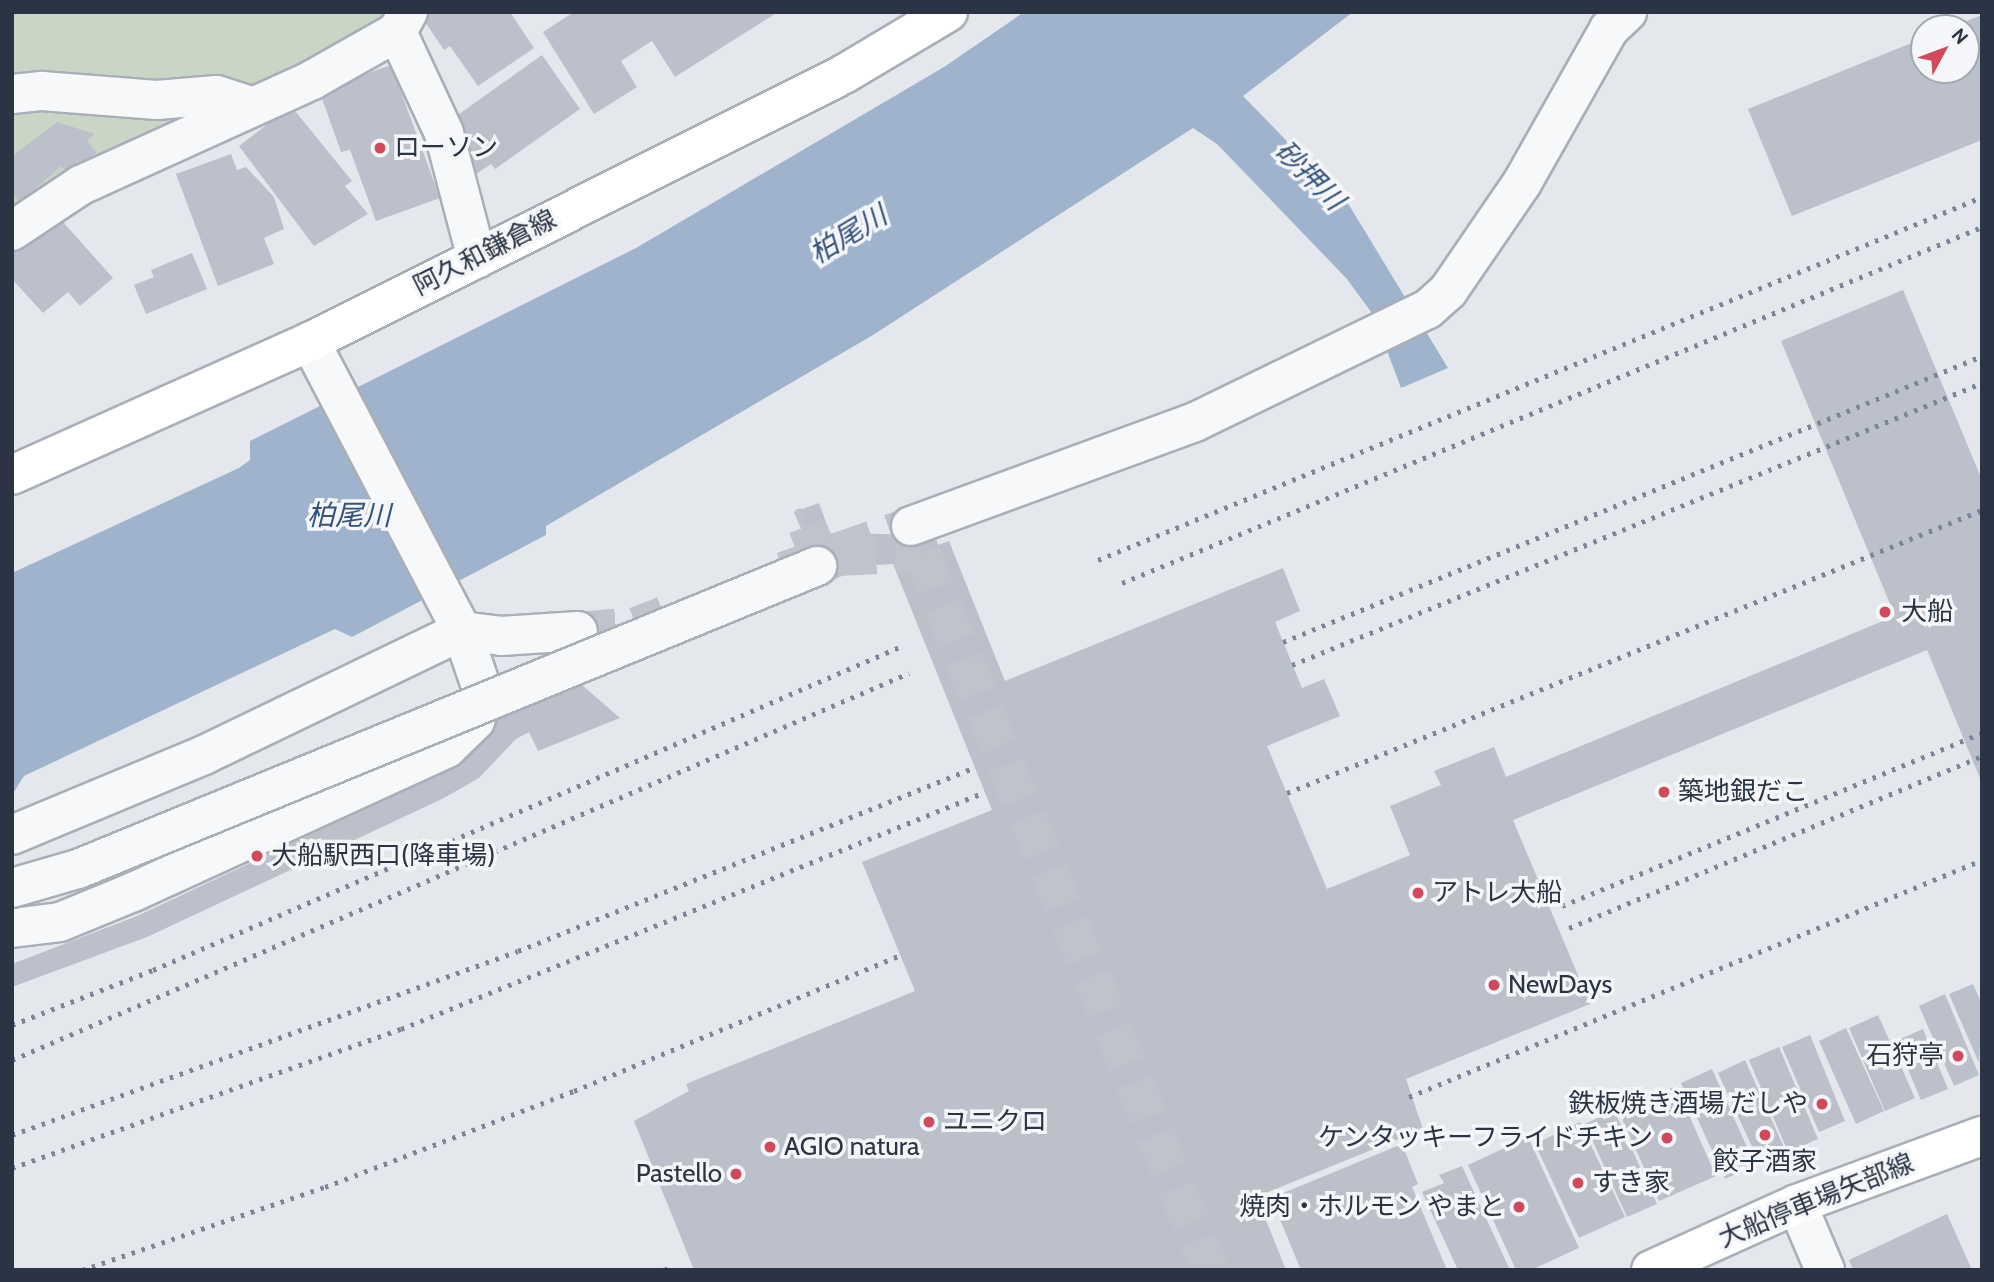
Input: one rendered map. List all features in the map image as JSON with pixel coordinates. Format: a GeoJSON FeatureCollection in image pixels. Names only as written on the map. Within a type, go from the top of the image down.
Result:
{"type":"FeatureCollection","features":[{"type":"Feature","properties":{"kind":"main road","name":"阿久和鎌倉線"},"geometry":{"type":"LineString","coordinates":[[12,475],[310,342],[844,74],[948,12]]}},
{"type":"Feature","properties":{"kind":"main road","name":"大船停車場矢部線"},"geometry":{"type":"LineString","coordinates":[[1651,1270],[1797,1204],[1982,1136]]}},
{"type":"Feature","properties":{"kind":"street"},"geometry":{"type":"LineString","coordinates":[[911,526],[1195,422],[1428,309],[1448,291],[1522,184],[1609,29],[1628,12]]}},
{"type":"Feature","properties":{"kind":"street"},"geometry":{"type":"LineString","coordinates":[[12,231],[81,185],[312,80],[403,22],[444,133],[477,259]]}},
{"type":"Feature","properties":{"kind":"street"},"geometry":{"type":"LineString","coordinates":[[12,94],[43,91],[157,100],[217,95],[250,106]]}},
{"type":"Feature","properties":{"kind":"street"},"geometry":{"type":"LineString","coordinates":[[12,928],[60,922],[133,892],[447,748],[475,721],[484,695],[458,624],[310,342]]}},
{"type":"Feature","properties":{"kind":"street"},"geometry":{"type":"LineString","coordinates":[[12,888],[78,869],[817,566]]}},
{"type":"Feature","properties":{"kind":"street"},"geometry":{"type":"LineString","coordinates":[[12,835],[204,755],[458,624],[501,636],[578,631]]}},
{"type":"Feature","properties":{"kind":"street"},"geometry":{"type":"LineString","coordinates":[[1797,1204],[1825,1270]]}},
{"type":"Feature","properties":{"kind":"green space"},"geometry":{"type":"Polygon","coordinates":[[[12,12],[390,12],[357,38],[12,215],[12,12]]]}},
{"type":"Feature","properties":{"kind":"water","name":"柏尾川"},"geometry":{"type":"Polygon","coordinates":[[[1024,12],[1353,12],[1243,96],[1349,205],[1448,368],[1401,388],[1374,316],[1347,279],[1217,144],[1193,128],[873,335],[546,526],[546,535],[352,637],[335,629],[24,776],[12,795],[12,573],[239,468],[250,460],[250,441],[636,248],[944,67],[1024,12]]]}},
{"type":"Feature","properties":{"kind":"building"},"geometry":{"type":"Polygon","coordinates":[[[426,12],[510,12],[534,48],[478,86],[450,46],[444,50],[421,16],[426,12]]]}},
{"type":"Feature","properties":{"kind":"building"},"geometry":{"type":"Polygon","coordinates":[[[574,12],[778,12],[675,77],[652,41],[621,61],[637,87],[594,114],[543,32],[574,12]]]}},
{"type":"Feature","properties":{"kind":"building"},"geometry":{"type":"Polygon","coordinates":[[[1982,15],[1982,140],[1792,216],[1748,109],[1910,44],[1910,84],[1980,84],[1982,15]]]}},
{"type":"Feature","properties":{"kind":"building"},"geometry":{"type":"Polygon","coordinates":[[[542,55],[580,109],[495,169],[491,164],[475,175],[461,155],[469,149],[455,130],[455,117],[542,55]]]}},
{"type":"Feature","properties":{"kind":"building"},"geometry":{"type":"Polygon","coordinates":[[[391,65],[440,198],[376,221],[350,150],[341,152],[319,90],[391,65]]]}},
{"type":"Feature","properties":{"kind":"building"},"geometry":{"type":"Polygon","coordinates":[[[291,106],[352,181],[345,186],[368,214],[314,246],[239,146],[291,106]]]}},
{"type":"Feature","properties":{"kind":"building"},"geometry":{"type":"Polygon","coordinates":[[[57,122],[95,134],[87,140],[96,153],[69,175],[61,166],[20,203],[12,193],[12,156],[57,122]]]}},
{"type":"Feature","properties":{"kind":"building"},"geometry":{"type":"Polygon","coordinates":[[[231,154],[237,170],[246,167],[274,197],[284,229],[264,238],[274,264],[218,286],[176,174],[231,154]]]}},
{"type":"Feature","properties":{"kind":"building"},"geometry":{"type":"Polygon","coordinates":[[[55,213],[113,278],[80,306],[68,292],[43,313],[12,279],[12,251],[55,213]]]}},
{"type":"Feature","properties":{"kind":"building"},"geometry":{"type":"Polygon","coordinates":[[[192,253],[207,289],[146,314],[134,285],[154,277],[151,270],[192,253]]]}},
{"type":"Feature","properties":{"kind":"building"},"geometry":{"type":"Polygon","coordinates":[[[1903,290],[1982,480],[1982,783],[1927,650],[1513,820],[1590,1004],[1406,1079],[1423,1129],[1263,1194],[1270,1213],[1264,1215],[1286,1270],[694,1270],[634,1121],[689,1091],[686,1084],[915,991],[862,862],[992,810],[893,564],[859,566],[823,581],[794,512],[819,503],[830,533],[935,535],[938,545],[949,541],[1005,681],[1283,568],[1300,611],[1275,622],[1302,688],[1324,679],[1340,716],[1267,746],[1327,889],[1410,855],[1390,806],[1441,785],[1434,771],[1494,747],[1506,777],[1895,616],[1781,341],[1903,290]]]}},
{"type":"Feature","properties":{"kind":"building"},"geometry":{"type":"Polygon","coordinates":[[[582,685],[620,718],[538,751],[529,732],[516,739],[479,778],[442,799],[147,937],[12,987],[12,964],[137,916],[431,778],[478,747],[497,717],[582,685]]]}},
{"type":"Feature","properties":{"kind":"building"},"geometry":{"type":"Polygon","coordinates":[[[1973,984],[1982,1004],[1979,1063],[1949,994],[1973,984]]]}},
{"type":"Feature","properties":{"kind":"building"},"geometry":{"type":"Polygon","coordinates":[[[1945,994],[1979,1075],[1954,1086],[1919,1006],[1945,994]]]}},
{"type":"Feature","properties":{"kind":"building"},"geometry":{"type":"Polygon","coordinates":[[[1878,1015],[1915,1098],[1885,1111],[1849,1028],[1878,1015]]]}},
{"type":"Feature","properties":{"kind":"building"},"geometry":{"type":"Polygon","coordinates":[[[1846,1028],[1884,1111],[1856,1124],[1819,1041],[1846,1028]]]}},
{"type":"Feature","properties":{"kind":"building"},"geometry":{"type":"Polygon","coordinates":[[[1923,1029],[1948,1089],[1921,1100],[1896,1041],[1923,1029]]]}},
{"type":"Feature","properties":{"kind":"building"},"geometry":{"type":"Polygon","coordinates":[[[1810,1035],[1845,1121],[1819,1132],[1782,1047],[1810,1035]]]}},
{"type":"Feature","properties":{"kind":"building"},"geometry":{"type":"Polygon","coordinates":[[[1779,1047],[1818,1139],[1788,1152],[1749,1060],[1779,1047]]]}},
{"type":"Feature","properties":{"kind":"building"},"geometry":{"type":"Polygon","coordinates":[[[1745,1060],[1786,1152],[1760,1164],[1718,1073],[1745,1060]]]}},
{"type":"Feature","properties":{"kind":"building"},"geometry":{"type":"Polygon","coordinates":[[[1712,1069],[1755,1165],[1725,1179],[1681,1083],[1712,1069]]]}},
{"type":"Feature","properties":{"kind":"building"},"geometry":{"type":"Polygon","coordinates":[[[1676,1086],[1716,1176],[1659,1201],[1619,1112],[1676,1086]]]}},
{"type":"Feature","properties":{"kind":"building"},"geometry":{"type":"Polygon","coordinates":[[[1614,1110],[1657,1204],[1627,1217],[1585,1124],[1614,1110]]]}},
{"type":"Feature","properties":{"kind":"building"},"geometry":{"type":"Polygon","coordinates":[[[1580,1122],[1625,1217],[1579,1238],[1535,1144],[1580,1122]]]}},
{"type":"Feature","properties":{"kind":"building"},"geometry":{"type":"Polygon","coordinates":[[[1528,1137],[1579,1248],[1531,1270],[1516,1270],[1468,1165],[1528,1137]]]}},
{"type":"Feature","properties":{"kind":"building"},"geometry":{"type":"Polygon","coordinates":[[[1402,1144],[1418,1184],[1412,1187],[1447,1270],[1301,1270],[1271,1198],[1402,1144]]]}},
{"type":"Feature","properties":{"kind":"building"},"geometry":{"type":"Polygon","coordinates":[[[1462,1166],[1510,1270],[1458,1270],[1422,1192],[1444,1183],[1439,1175],[1462,1166]]]}},
{"type":"Feature","properties":{"kind":"building"},"geometry":{"type":"Polygon","coordinates":[[[1947,1214],[1972,1270],[1853,1270],[1849,1260],[1947,1214]]]}},
{"type":"Feature","properties":{"kind":"tunnel"},"geometry":{"type":"LineString","coordinates":[[801,528],[807,526],[822,564]]}},
{"type":"Feature","properties":{"kind":"tunnel"},"geometry":{"type":"LineString","coordinates":[[783,571],[911,526]]}},
{"type":"Feature","properties":{"kind":"tunnel"},"geometry":{"type":"LineString","coordinates":[[817,566],[838,557],[921,553],[1210,1270]]}},
{"type":"Feature","properties":{"kind":"tunnel"},"geometry":{"type":"LineString","coordinates":[[578,631],[636,626],[664,615]]}},
{"type":"Feature","properties":{"kind":"railway"},"geometry":{"type":"LineString","coordinates":[[1098,560],[1982,197]]}},
{"type":"Feature","properties":{"kind":"railway"},"geometry":{"type":"LineString","coordinates":[[1122,583],[1982,227]]}},
{"type":"Feature","properties":{"kind":"railway"},"geometry":{"type":"LineString","coordinates":[[1283,642],[1982,356]]}},
{"type":"Feature","properties":{"kind":"railway"},"geometry":{"type":"LineString","coordinates":[[1292,665],[1982,383]]}},
{"type":"Feature","properties":{"kind":"railway"},"geometry":{"type":"LineString","coordinates":[[1287,793],[1982,510]]}},
{"type":"Feature","properties":{"kind":"railway"},"geometry":{"type":"LineString","coordinates":[[12,1025],[153,970],[902,646]]}},
{"type":"Feature","properties":{"kind":"railway"},"geometry":{"type":"LineString","coordinates":[[12,1060],[909,673]]}},
{"type":"Feature","properties":{"kind":"railway"},"geometry":{"type":"LineString","coordinates":[[1562,906],[1982,733]]}},
{"type":"Feature","properties":{"kind":"railway"},"geometry":{"type":"LineString","coordinates":[[1569,928],[1982,756]]}},
{"type":"Feature","properties":{"kind":"railway"},"geometry":{"type":"LineString","coordinates":[[12,1135],[518,951],[975,767]]}},
{"type":"Feature","properties":{"kind":"railway"},"geometry":{"type":"LineString","coordinates":[[12,1168],[401,1029],[985,792]]}},
{"type":"Feature","properties":{"kind":"railway"},"geometry":{"type":"LineString","coordinates":[[1409,1097],[1982,860]]}},
{"type":"Feature","properties":{"kind":"railway"},"geometry":{"type":"LineString","coordinates":[[82,1270],[325,1187],[574,1091],[900,955]]}},
{"type":"Feature","properties":{"kind":"railway"},"geometry":{"type":"LineString","coordinates":[[664,1270],[669,1268]]}},
{"type":"Feature","properties":{"kind":"place","name":"ローソン"},"geometry":{"type":"Point","coordinates":[380,148]}},
{"type":"Feature","properties":{"kind":"place","name":"大船"},"geometry":{"type":"Point","coordinates":[1885,612]}},
{"type":"Feature","properties":{"kind":"place","name":"築地銀だこ"},"geometry":{"type":"Point","coordinates":[1664,792]}},
{"type":"Feature","properties":{"kind":"place","name":"大船駅西口(降車場)"},"geometry":{"type":"Point","coordinates":[257,856]}},
{"type":"Feature","properties":{"kind":"place","name":"アトレ大船"},"geometry":{"type":"Point","coordinates":[1418,893]}},
{"type":"Feature","properties":{"kind":"place","name":"NewDays"},"geometry":{"type":"Point","coordinates":[1494,985]}},
{"type":"Feature","properties":{"kind":"place","name":"石狩亭"},"geometry":{"type":"Point","coordinates":[1958,1056]}},
{"type":"Feature","properties":{"kind":"place","name":"鉄板焼き酒場 だしや"},"geometry":{"type":"Point","coordinates":[1822,1104]}},
{"type":"Feature","properties":{"kind":"place","name":"ユニクロ"},"geometry":{"type":"Point","coordinates":[929,1122]}},
{"type":"Feature","properties":{"kind":"place","name":"餃子酒家"},"geometry":{"type":"Point","coordinates":[1765,1135]}},
{"type":"Feature","properties":{"kind":"place","name":"ケンタッキーフライドチキン"},"geometry":{"type":"Point","coordinates":[1667,1138]}},
{"type":"Feature","properties":{"kind":"place","name":"AGIO natura"},"geometry":{"type":"Point","coordinates":[770,1147]}},
{"type":"Feature","properties":{"kind":"place","name":"Pastello"},"geometry":{"type":"Point","coordinates":[736,1174]}},
{"type":"Feature","properties":{"kind":"place","name":"すき家"},"geometry":{"type":"Point","coordinates":[1578,1183]}},
{"type":"Feature","properties":{"kind":"place","name":"焼肉・ホルモン やまと"},"geometry":{"type":"Point","coordinates":[1519,1207]}},
{"type":"Feature","properties":{"kind":"water label","name":"砂押川"},"geometry":{"type":"Point","coordinates":[1310,175]}}]}
